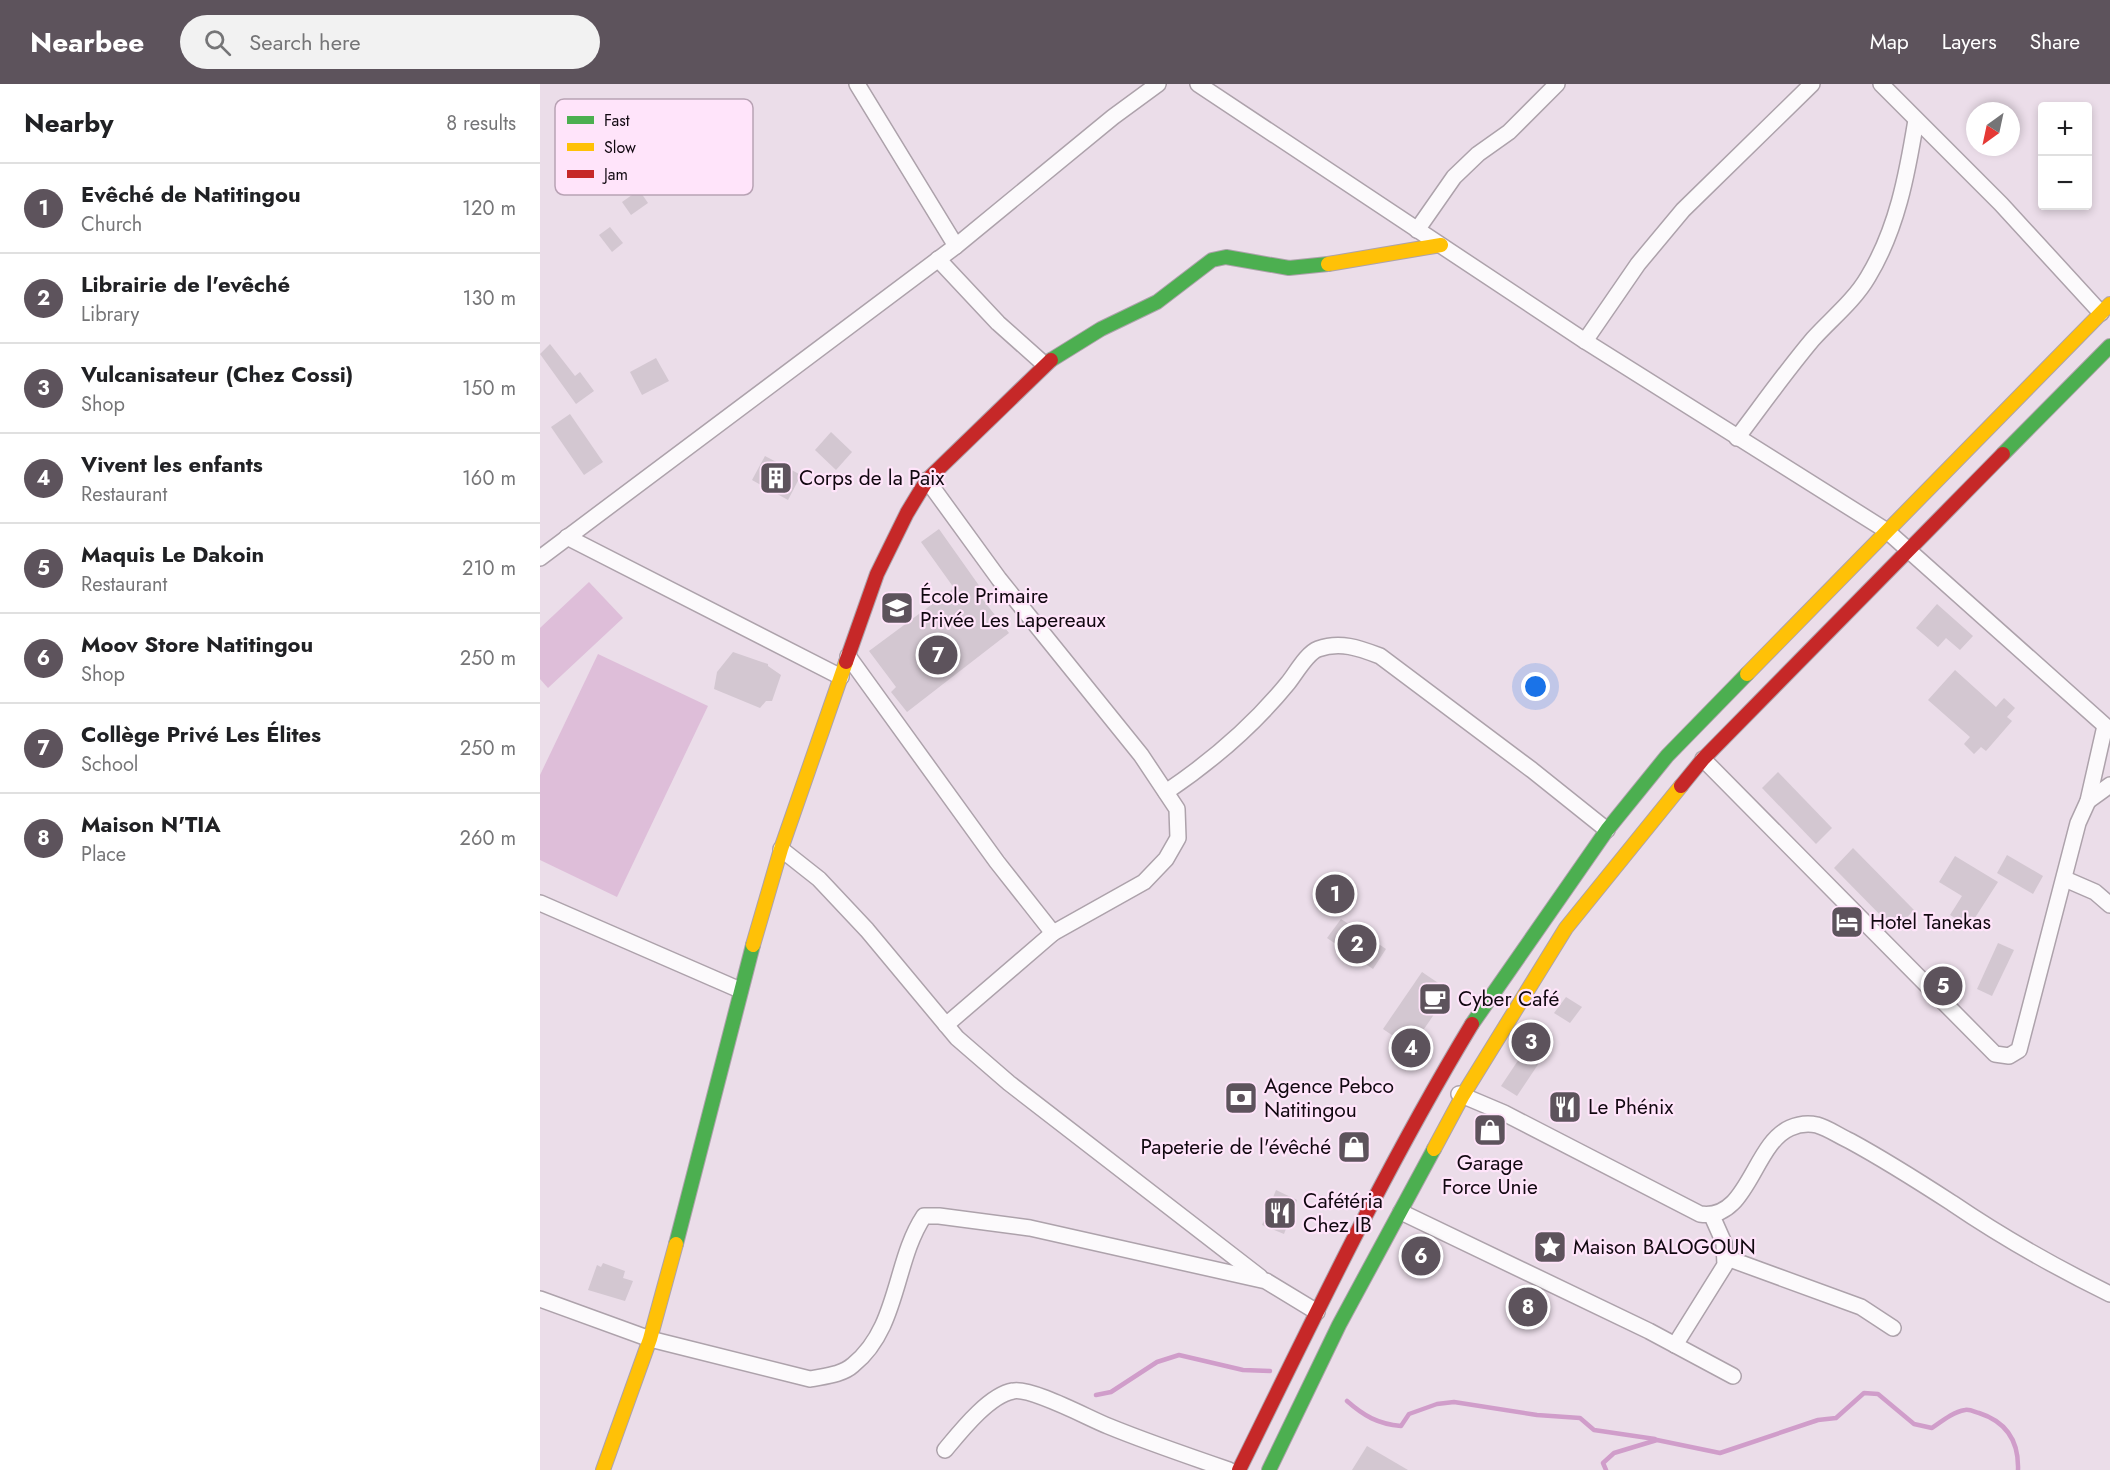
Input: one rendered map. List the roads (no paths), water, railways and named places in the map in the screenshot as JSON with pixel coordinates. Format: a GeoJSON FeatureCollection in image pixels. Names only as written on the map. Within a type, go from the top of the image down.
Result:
{"type":"FeatureCollection","features":[{"type":"Feature","properties":{"kind":"main road"},"geometry":{"type":"LineString","coordinates":[[603,1470],[650,1339],[709,1122],[740,990],[781,849],[877,574],[907,513],[927,480],[1044,364],[1101,329],[1157,302],[1212,260],[1226,256],[1289,268],[1331,264],[1441,245]]}},
{"type":"Feature","properties":{"kind":"main road"},"geometry":{"type":"LineString","coordinates":[[1239,1470],[1317,1312],[1435,1085],[1480,1011],[1606,830],[1667,756],[2106,309]]}},
{"type":"Feature","properties":{"kind":"main road"},"geometry":{"type":"LineString","coordinates":[[1269,1470],[1339,1325],[1463,1095],[1566,928],[1703,759],[2110,346]]}},
{"type":"Feature","properties":{"kind":"street"},"geometry":{"type":"LineString","coordinates":[[857,84],[956,246]]}},
{"type":"Feature","properties":{"kind":"street"},"geometry":{"type":"LineString","coordinates":[[540,558],[956,246],[1113,117],[1158,84]]}},
{"type":"Feature","properties":{"kind":"street"},"geometry":{"type":"LineString","coordinates":[[1198,84],[1585,341],[1887,531],[2108,728],[2088,801],[2078,823],[2019,1050],[2009,1056],[1995,1054],[1703,759]]}},
{"type":"Feature","properties":{"kind":"street"},"geometry":{"type":"LineString","coordinates":[[1417,230],[1454,177],[1478,154],[1509,132],[1557,84]]}},
{"type":"Feature","properties":{"kind":"street"},"geometry":{"type":"LineString","coordinates":[[1585,341],[1638,264],[1683,210],[1812,84]]}},
{"type":"Feature","properties":{"kind":"street"},"geometry":{"type":"LineString","coordinates":[[1881,84],[2106,309]]}},
{"type":"Feature","properties":{"kind":"street"},"geometry":{"type":"LineString","coordinates":[[1737,438],[1807,347],[1867,279],[1886,243],[1897,212],[1907,177],[1916,120]]}},
{"type":"Feature","properties":{"kind":"street"},"geometry":{"type":"LineString","coordinates":[[938,259],[998,322],[1044,364]]}},
{"type":"Feature","properties":{"kind":"street"},"geometry":{"type":"LineString","coordinates":[[927,480],[999,579],[1141,755],[1177,809],[1178,838],[1166,859],[1144,882],[1053,933],[946,1025]]}},
{"type":"Feature","properties":{"kind":"street"},"geometry":{"type":"LineString","coordinates":[[567,537],[841,676]]}},
{"type":"Feature","properties":{"kind":"street"},"geometry":{"type":"LineString","coordinates":[[1166,792],[1206,765],[1255,721],[1315,650],[1336,644],[1358,647],[1380,656],[1532,770],[1606,830]]}},
{"type":"Feature","properties":{"kind":"street"},"geometry":{"type":"LineString","coordinates":[[848,656],[997,862],[1053,933]]}},
{"type":"Feature","properties":{"kind":"street"},"geometry":{"type":"LineString","coordinates":[[2088,801],[2110,785]]}},
{"type":"Feature","properties":{"kind":"street"},"geometry":{"type":"LineString","coordinates":[[781,849],[819,879],[867,930],[946,1025],[1009,1083],[1266,1281],[1317,1312]]}},
{"type":"Feature","properties":{"kind":"street"},"geometry":{"type":"LineString","coordinates":[[2065,879],[2096,892],[2110,905]]}},
{"type":"Feature","properties":{"kind":"street"},"geometry":{"type":"LineString","coordinates":[[541,906],[740,990]]}},
{"type":"Feature","properties":{"kind":"street"},"geometry":{"type":"LineString","coordinates":[[1435,1085],[1463,1095],[1700,1214],[1712,1216],[1723,1213],[1733,1203],[1776,1138],[1789,1128],[1806,1123],[1819,1126],[1887,1161],[2017,1244],[2110,1294]]}},
{"type":"Feature","properties":{"kind":"street"},"geometry":{"type":"LineString","coordinates":[[1401,1212],[1675,1345],[1733,1376]]}},
{"type":"Feature","properties":{"kind":"street"},"geometry":{"type":"LineString","coordinates":[[540,1299],[650,1339],[810,1378],[833,1375],[853,1366],[875,1338],[897,1292],[916,1228],[924,1216],[1030,1228],[1266,1281]]}},
{"type":"Feature","properties":{"kind":"street"},"geometry":{"type":"LineString","coordinates":[[1675,1345],[1720,1274],[1726,1258],[1724,1243],[1712,1216]]}},
{"type":"Feature","properties":{"kind":"street"},"geometry":{"type":"LineString","coordinates":[[1726,1258],[1860,1307],[1893,1328]]}},
{"type":"Feature","properties":{"kind":"street"},"geometry":{"type":"LineString","coordinates":[[945,1450],[962,1429],[996,1398],[1014,1390],[1039,1396],[1107,1426],[1229,1470]]}},
{"type":"Feature","properties":{"kind":"waterway"},"geometry":{"type":"LineString","coordinates":[[1096,1395],[1111,1392],[1157,1362],[1179,1355],[1243,1370],[1270,1371]]}},
{"type":"Feature","properties":{"kind":"waterway"},"geometry":{"type":"LineString","coordinates":[[1606,1470],[1603,1463],[1614,1453],[1657,1440],[1720,1453],[1818,1420],[1836,1418],[1864,1393],[1878,1394],[1914,1424],[1932,1428],[1952,1415],[1965,1410],[1989,1417],[2009,1434],[2016,1451],[2018,1470]]}},
{"type":"Feature","properties":{"kind":"waterway"},"geometry":{"type":"LineString","coordinates":[[1347,1401],[1372,1418],[1401,1426],[1409,1414],[1437,1404],[1454,1402],[1537,1415],[1580,1418],[1594,1430],[1655,1439]]}},
{"type":"Feature","properties":{"kind":"place","name":"Corps de la Paix"},"geometry":{"type":"Point","coordinates":[776,478]}},
{"type":"Feature","properties":{"kind":"place","name":"École Primaire Privée Les Lapereaux"},"geometry":{"type":"Point","coordinates":[897,608]}},
{"type":"Feature","properties":{"kind":"place","name":"Collège Privé Les Élites"},"geometry":{"type":"Point","coordinates":[938,655]}},
{"type":"Feature","properties":{"kind":"place","name":"Evêché de Natitingou"},"geometry":{"type":"Point","coordinates":[1335,894]}},
{"type":"Feature","properties":{"kind":"place","name":"Hotel Tanekas"},"geometry":{"type":"Point","coordinates":[1847,922]}},
{"type":"Feature","properties":{"kind":"place","name":"Librairie de l'evêché"},"geometry":{"type":"Point","coordinates":[1357,944]}},
{"type":"Feature","properties":{"kind":"place","name":"Maquis Le Dakoin"},"geometry":{"type":"Point","coordinates":[1943,986]}},
{"type":"Feature","properties":{"kind":"place","name":"Cyber Café"},"geometry":{"type":"Point","coordinates":[1435,999]}},
{"type":"Feature","properties":{"kind":"place","name":"Vulcanisateur (Chez Cossi)"},"geometry":{"type":"Point","coordinates":[1531,1042]}},
{"type":"Feature","properties":{"kind":"place","name":"Vivent les enfants"},"geometry":{"type":"Point","coordinates":[1411,1048]}},
{"type":"Feature","properties":{"kind":"place","name":"Agence Pebco Natitingou"},"geometry":{"type":"Point","coordinates":[1241,1098]}},
{"type":"Feature","properties":{"kind":"place","name":"Le Phénix"},"geometry":{"type":"Point","coordinates":[1565,1107]}},
{"type":"Feature","properties":{"kind":"place","name":"Garage Force Unie"},"geometry":{"type":"Point","coordinates":[1490,1130]}},
{"type":"Feature","properties":{"kind":"place","name":"Papeterie de l'évêché"},"geometry":{"type":"Point","coordinates":[1354,1147]}},
{"type":"Feature","properties":{"kind":"place","name":"Cafétéria Chez IB"},"geometry":{"type":"Point","coordinates":[1280,1213]}},
{"type":"Feature","properties":{"kind":"place","name":"Maison BALOGOUN"},"geometry":{"type":"Point","coordinates":[1550,1247]}},
{"type":"Feature","properties":{"kind":"place","name":"Moov Store Natitingou"},"geometry":{"type":"Point","coordinates":[1421,1256]}},
{"type":"Feature","properties":{"kind":"place","name":"Maison N'TIA"},"geometry":{"type":"Point","coordinates":[1528,1307]}}]}
